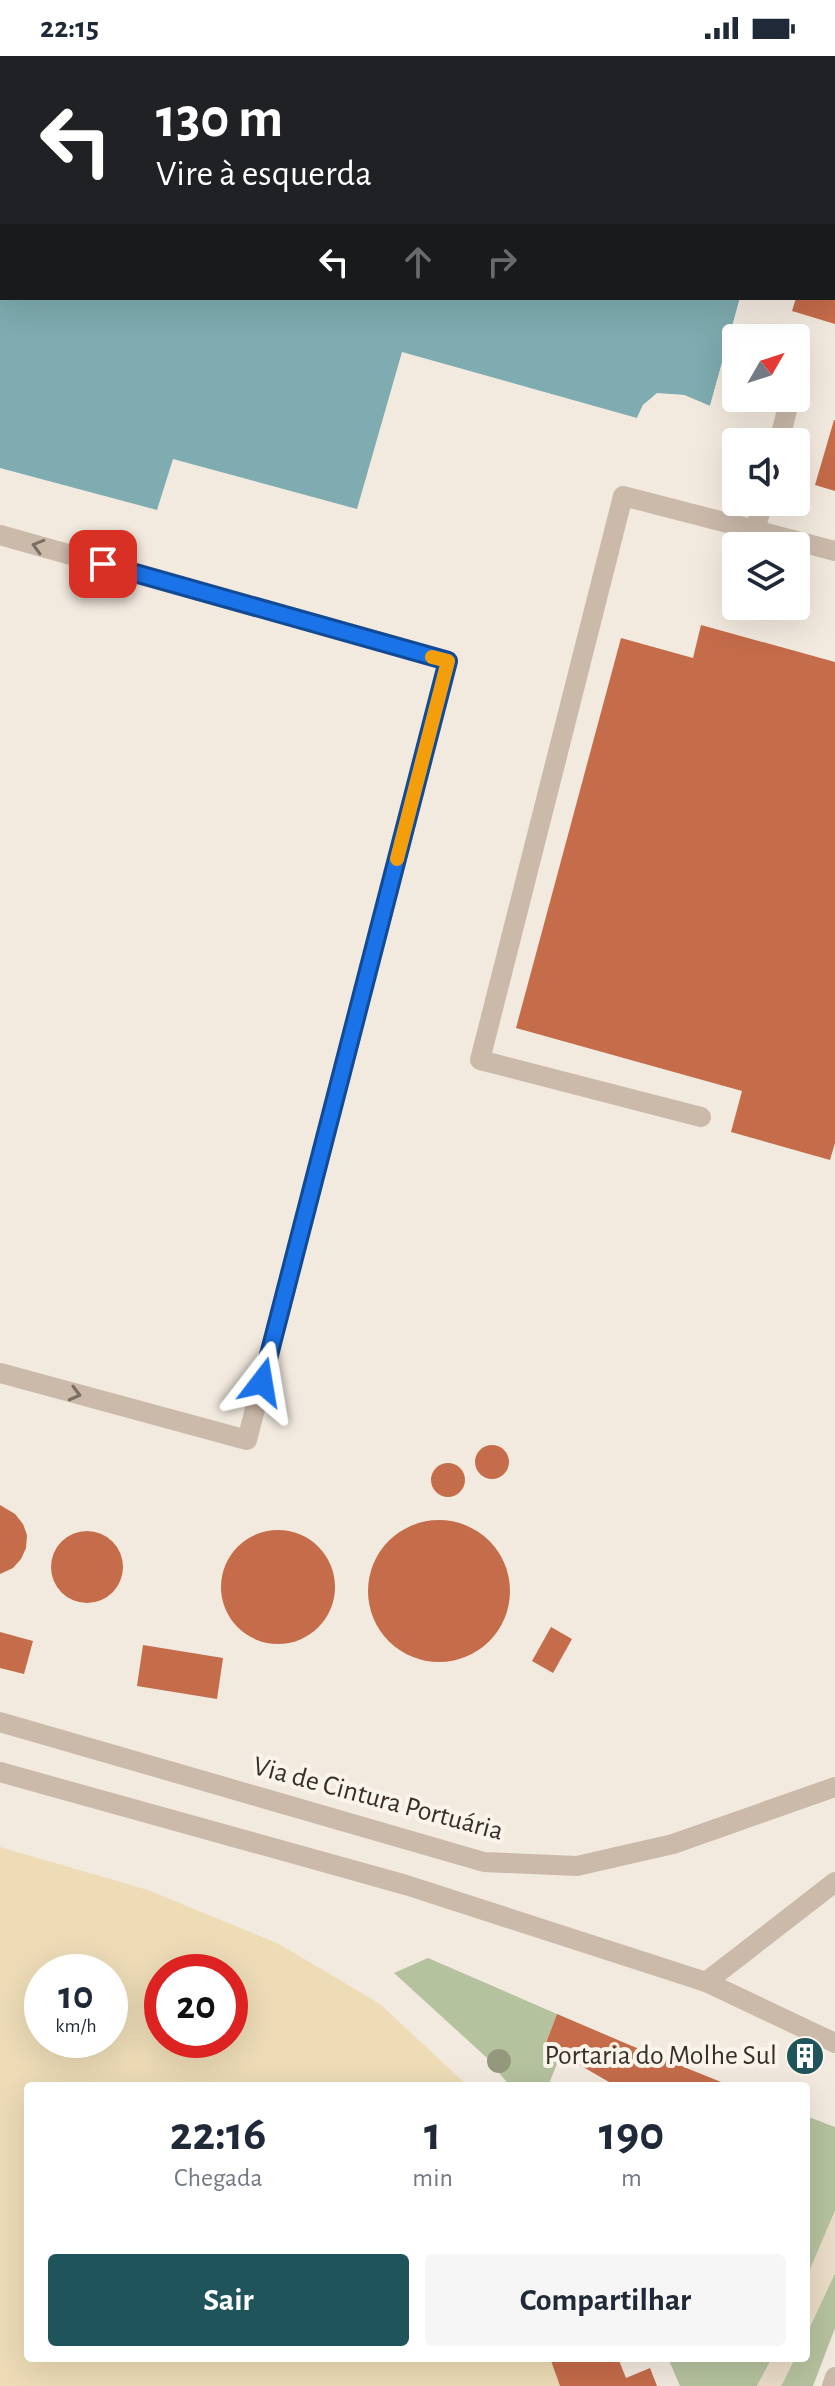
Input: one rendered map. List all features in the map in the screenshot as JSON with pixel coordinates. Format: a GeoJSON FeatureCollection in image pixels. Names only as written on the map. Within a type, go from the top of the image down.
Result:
{"type":"FeatureCollection","features":[{"type":"Feature","properties":{"kind":"street"},"geometry":{"type":"LineString","coordinates":[[701,1117],[480,1060],[623,496],[835,551]]}},
{"type":"Feature","properties":{"kind":"street"},"geometry":{"type":"LineString","coordinates":[[755,530],[759,516]]}},
{"type":"Feature","properties":{"kind":"street"},"geometry":{"type":"LineString","coordinates":[[0,535],[448,661],[247,1440],[0,1373]]}},
{"type":"Feature","properties":{"kind":"street","name":"Via de Cintura Portuária"},"geometry":{"type":"LineString","coordinates":[[0,1722],[484,1862],[577,1866],[673,1844],[835,1787]]}},
{"type":"Feature","properties":{"kind":"street"},"geometry":{"type":"LineString","coordinates":[[0,1772],[406,1885],[706,1982],[835,2043]]}},
{"type":"Feature","properties":{"kind":"street"},"geometry":{"type":"LineString","coordinates":[[706,1982],[835,1882]]}},
{"type":"Feature","properties":{"kind":"street"},"geometry":{"type":"LineString","coordinates":[[832,2386],[835,2377]]}},
{"type":"Feature","properties":{"kind":"green space"},"geometry":{"type":"Polygon","coordinates":[[[428,1958],[557,2014],[545,2044],[561,2054],[550,2082],[507,2082],[486,2057],[394,1973],[428,1958]]]}},
{"type":"Feature","properties":{"kind":"green space"},"geometry":{"type":"Polygon","coordinates":[[[810,2118],[835,2127],[835,2211],[810,2270],[810,2118]]]}},
{"type":"Feature","properties":{"kind":"green space"},"geometry":{"type":"Polygon","coordinates":[[[835,2273],[835,2328],[813,2386],[781,2386],[793,2362],[810,2362],[810,2326],[835,2273]]]}},
{"type":"Feature","properties":{"kind":"green space"},"geometry":{"type":"Polygon","coordinates":[[[670,2362],[770,2362],[757,2386],[680,2386],[670,2362]]]}},
{"type":"Feature","properties":{"kind":"sand"},"geometry":{"type":"Polygon","coordinates":[[[0,1847],[148,1890],[279,1944],[380,2004],[464,2082],[24,2082],[24,2362],[551,2362],[560,2386],[0,2386],[0,1847]]]}},
{"type":"Feature","properties":{"kind":"shaded area"},"geometry":{"type":"Polygon","coordinates":[[[835,2211],[835,2273],[810,2326],[810,2270],[835,2211]]]}},
{"type":"Feature","properties":{"kind":"shaded area"},"geometry":{"type":"Polygon","coordinates":[[[770,2362],[793,2362],[781,2386],[757,2386],[770,2362]]]}},
{"type":"Feature","properties":{"kind":"water"},"geometry":{"type":"Polygon","coordinates":[[[0,300],[739,300],[733,324],[722,324],[722,363],[710,406],[684,395],[657,394],[643,405],[637,418],[402,352],[357,509],[173,459],[157,510],[0,468],[0,300]]]}},
{"type":"Feature","properties":{"kind":"pier"},"geometry":{"type":"Polygon","coordinates":[[[739,300],[743,300],[737,324],[733,324],[739,300]]]}},
{"type":"Feature","properties":{"kind":"pier"},"geometry":{"type":"Polygon","coordinates":[[[722,363],[722,377],[713,409],[683,399],[658,398],[646,408],[641,419],[637,418],[643,405],[657,393],[684,395],[710,406],[722,363]]]}},
{"type":"Feature","properties":{"kind":"building"},"geometry":{"type":"Polygon","coordinates":[[[795,300],[835,300],[835,324],[792,311],[795,300]]]}},
{"type":"Feature","properties":{"kind":"building"},"geometry":{"type":"Polygon","coordinates":[[[835,420],[835,491],[815,485],[835,420]]]}},
{"type":"Feature","properties":{"kind":"building"},"geometry":{"type":"Polygon","coordinates":[[[701,625],[835,662],[835,1143],[830,1160],[731,1132],[742,1091],[516,1028],[621,638],[693,658],[701,625]]]}},
{"type":"Feature","properties":{"kind":"building"},"geometry":{"type":"Polygon","coordinates":[[[492,1445],[504,1450],[509,1462],[504,1474],[492,1479],[480,1474],[475,1462],[480,1450],[492,1445]]]}},
{"type":"Feature","properties":{"kind":"building"},"geometry":{"type":"Polygon","coordinates":[[[448,1463],[460,1468],[465,1480],[460,1492],[448,1497],[436,1492],[431,1480],[436,1468],[448,1463]]]}},
{"type":"Feature","properties":{"kind":"building"},"geometry":{"type":"Polygon","coordinates":[[[0,1505],[15,1514],[27,1535],[21,1559],[13,1568],[0,1574],[0,1505]]]}},
{"type":"Feature","properties":{"kind":"building"},"geometry":{"type":"Polygon","coordinates":[[[439,1520],[466,1525],[489,1541],[505,1564],[510,1591],[505,1618],[489,1641],[466,1657],[439,1662],[412,1657],[389,1641],[373,1618],[368,1591],[373,1564],[389,1541],[412,1525],[439,1520]]]}},
{"type":"Feature","properties":{"kind":"building"},"geometry":{"type":"Polygon","coordinates":[[[278,1530],[300,1535],[318,1547],[330,1565],[335,1587],[330,1609],[318,1627],[300,1639],[278,1644],[256,1639],[238,1627],[226,1609],[221,1587],[226,1565],[238,1547],[256,1535],[278,1530]]]}},
{"type":"Feature","properties":{"kind":"building"},"geometry":{"type":"Polygon","coordinates":[[[87,1531],[107,1537],[117,1547],[123,1567],[117,1587],[107,1597],[87,1603],[67,1597],[57,1587],[51,1567],[57,1547],[67,1537],[87,1531]]]}},
{"type":"Feature","properties":{"kind":"building"},"geometry":{"type":"Polygon","coordinates":[[[551,1627],[572,1639],[553,1673],[532,1661],[551,1627]]]}},
{"type":"Feature","properties":{"kind":"building"},"geometry":{"type":"Polygon","coordinates":[[[0,1632],[33,1641],[24,1674],[0,1668],[0,1632]]]}},
{"type":"Feature","properties":{"kind":"building"},"geometry":{"type":"Polygon","coordinates":[[[143,1645],[223,1658],[217,1699],[137,1686],[143,1645]]]}},
{"type":"Feature","properties":{"kind":"building"},"geometry":{"type":"Polygon","coordinates":[[[557,2014],[721,2082],[609,2082],[545,2045],[557,2014]]]}},
{"type":"Feature","properties":{"kind":"building","name":"Portaria do Molhe Sul"},"geometry":{"type":"Polygon","coordinates":[[[793,2041],[824,2055],[817,2071],[786,2057],[793,2041]]]}},
{"type":"Feature","properties":{"kind":"building"},"geometry":{"type":"Polygon","coordinates":[[[551,2362],[620,2362],[626,2378],[650,2368],[657,2386],[560,2386],[551,2362]]]}},
{"type":"Feature","properties":{"kind":"slow traffic"},"geometry":{"type":"LineString","coordinates":[[397,859],[448,661],[432,657]]}},
{"type":"Feature","properties":{"kind":"place","name":"Portaria do Molhe Sul"},"geometry":{"type":"Point","coordinates":[805,2056]}},
{"type":"Feature","properties":{"kind":"route"},"geometry":{"type":"LineString","coordinates":[[103,564],[448,661],[262,1382]]}}]}
